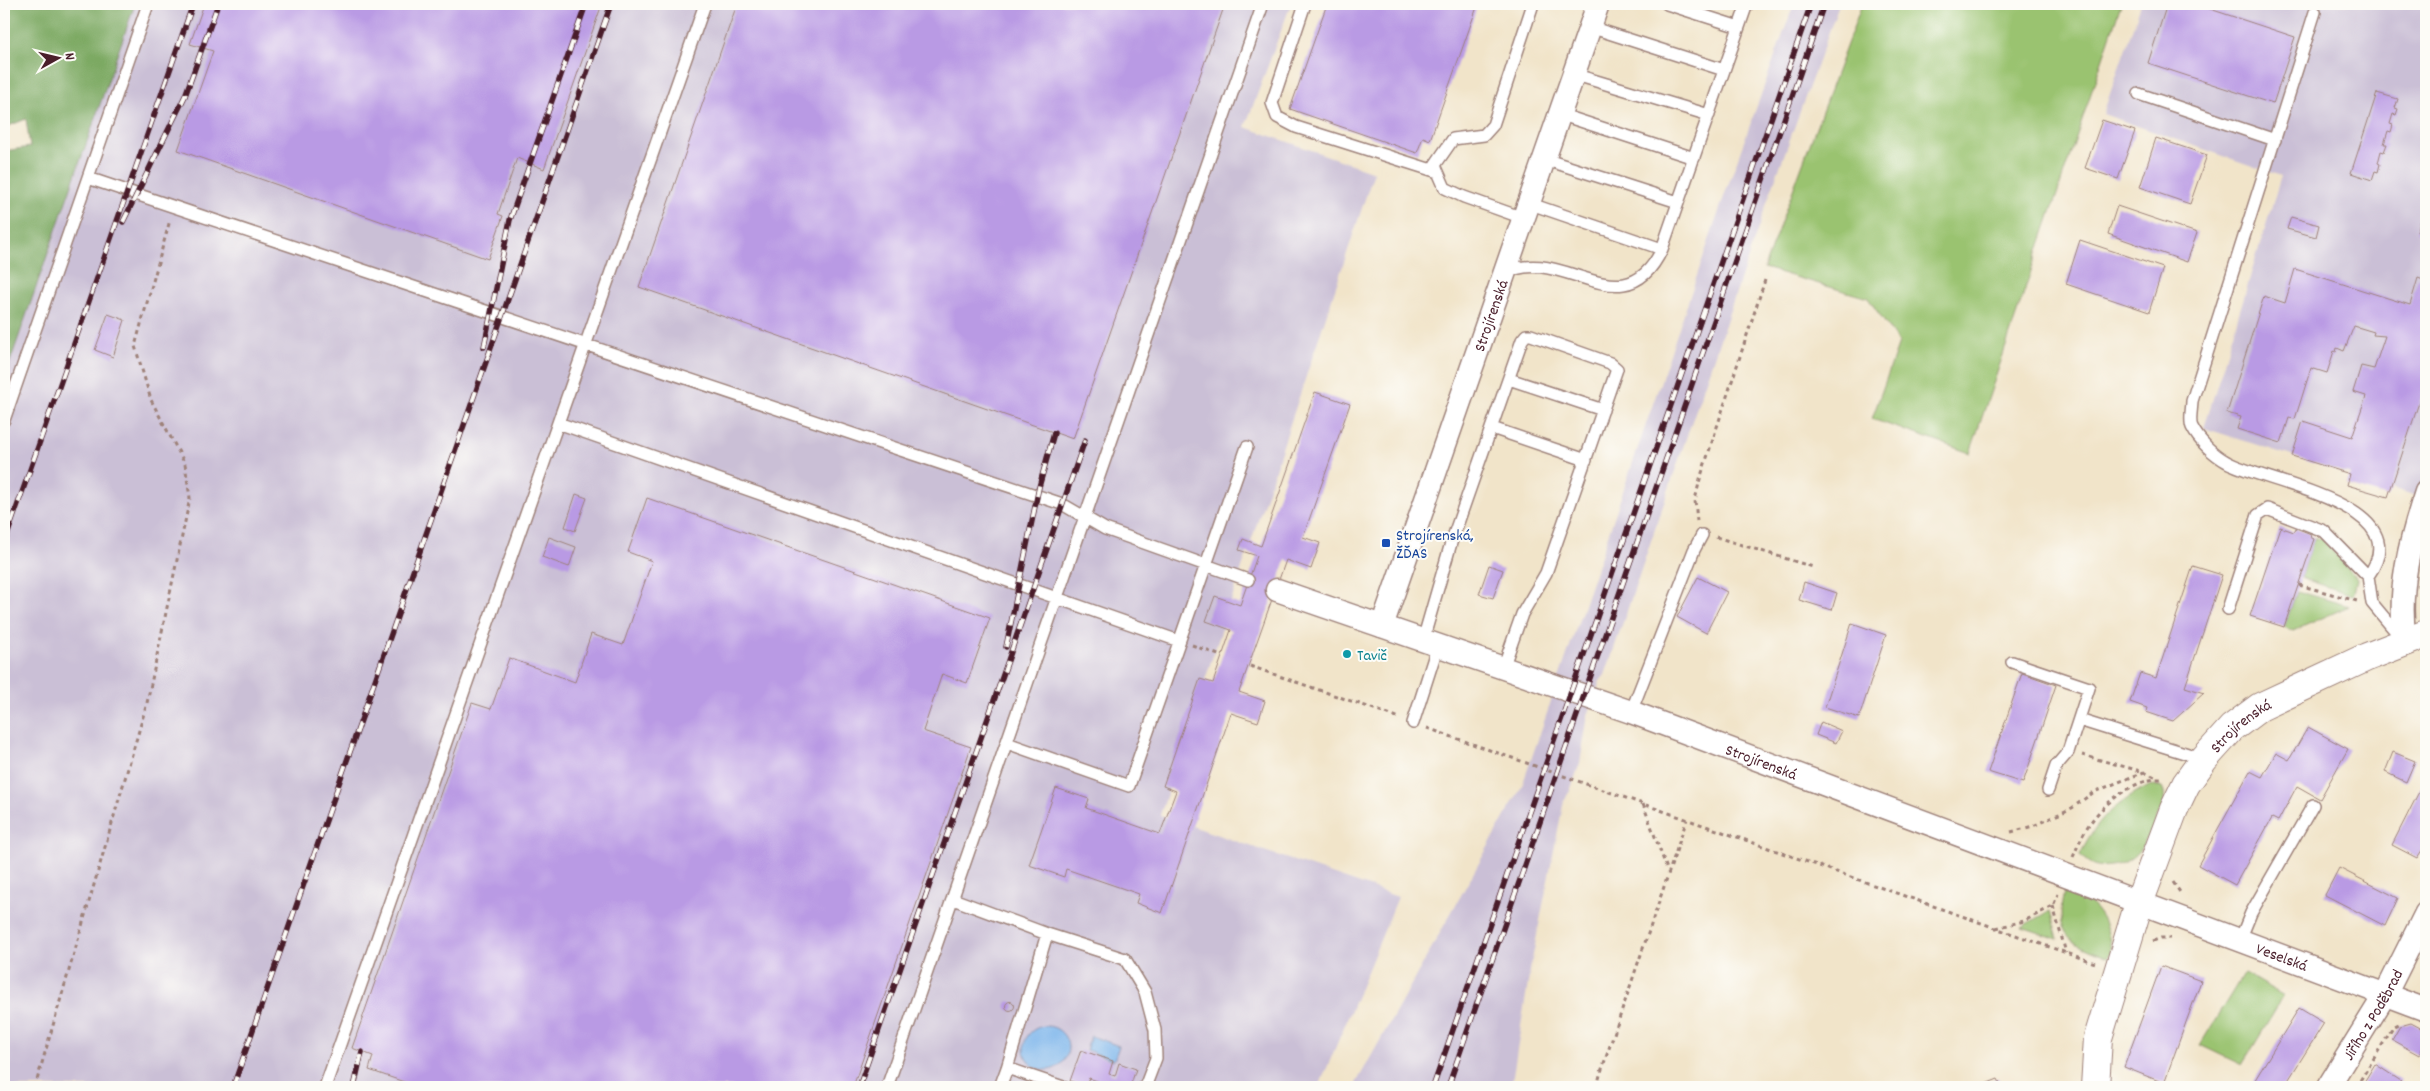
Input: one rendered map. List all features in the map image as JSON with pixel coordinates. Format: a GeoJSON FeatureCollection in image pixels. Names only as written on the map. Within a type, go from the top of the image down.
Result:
{"type":"FeatureCollection","features":[{"type":"Feature","properties":{"kind":"street","name":"Strojírenská"},"geometry":{"type":"LineString","coordinates":[[1382,626],[1598,4]]}},
{"type":"Feature","properties":{"kind":"street"},"geometry":{"type":"LineString","coordinates":[[2416,638],[2401,611],[2403,588],[2415,526],[2426,492]]}},
{"type":"Feature","properties":{"kind":"street","name":"Strojírenská"},"geometry":{"type":"LineString","coordinates":[[1277,590],[1631,712],[2139,903]]}},
{"type":"Feature","properties":{"kind":"street","name":"Strojírenská"},"geometry":{"type":"LineString","coordinates":[[2094,1087],[2098,1038],[2117,971],[2139,903],[2174,809],[2186,784],[2204,759],[2232,728],[2260,707],[2294,689],[2416,638]]}},
{"type":"Feature","properties":{"kind":"street","name":"Veselská"},"geometry":{"type":"LineString","coordinates":[[2139,903],[2420,1007]]}},
{"type":"Feature","properties":{"kind":"street","name":"Jiřího z Poděbrad"},"geometry":{"type":"LineString","coordinates":[[2328,1087],[2386,993],[2426,912]]}},
{"type":"Feature","properties":{"kind":"lane"},"geometry":{"type":"LineString","coordinates":[[4,420],[148,4]]}},
{"type":"Feature","properties":{"kind":"lane"},"geometry":{"type":"LineString","coordinates":[[325,1087],[705,4]]}},
{"type":"Feature","properties":{"kind":"lane"},"geometry":{"type":"LineString","coordinates":[[888,1087],[1263,4]]}},
{"type":"Feature","properties":{"kind":"lane"},"geometry":{"type":"LineString","coordinates":[[1305,4],[1272,103],[1278,117],[1296,127],[1438,172]]}},
{"type":"Feature","properties":{"kind":"lane"},"geometry":{"type":"LineString","coordinates":[[1533,4],[1493,125],[1484,135],[1453,139],[1435,164],[1445,188],[1464,197],[1526,211],[1662,249]]}},
{"type":"Feature","properties":{"kind":"lane"},"geometry":{"type":"LineString","coordinates":[[1666,4],[1739,27]]}},
{"type":"Feature","properties":{"kind":"lane"},"geometry":{"type":"LineString","coordinates":[[1504,274],[1523,266],[1545,267],[1616,286],[1639,279],[1649,271],[1662,249],[1747,4]]}},
{"type":"Feature","properties":{"kind":"lane"},"geometry":{"type":"LineString","coordinates":[[2315,12],[2192,401],[2191,426],[2206,446],[2227,462],[2255,474],[2314,492],[2353,511],[2375,533],[2378,549],[2376,565],[2368,576]]}},
{"type":"Feature","properties":{"kind":"lane"},"geometry":{"type":"LineString","coordinates":[[1590,27],[1724,70]]}},
{"type":"Feature","properties":{"kind":"lane"},"geometry":{"type":"LineString","coordinates":[[1573,74],[1708,115]]}},
{"type":"Feature","properties":{"kind":"lane"},"geometry":{"type":"LineString","coordinates":[[2139,94],[2275,140]]}},
{"type":"Feature","properties":{"kind":"lane"},"geometry":{"type":"LineString","coordinates":[[1559,114],[1694,158]]}},
{"type":"Feature","properties":{"kind":"lane"},"geometry":{"type":"LineString","coordinates":[[1544,159],[1678,202]]}},
{"type":"Feature","properties":{"kind":"lane"},"geometry":{"type":"LineString","coordinates":[[88,178],[1062,504],[1105,529],[1248,580]]}},
{"type":"Feature","properties":{"kind":"lane"},"geometry":{"type":"LineString","coordinates":[[1412,723],[1431,643],[1451,543],[1522,340],[1526,335],[1531,335],[1616,366],[1616,374],[1546,573],[1522,614],[1503,668]]}},
{"type":"Feature","properties":{"kind":"lane"},"geometry":{"type":"LineString","coordinates":[[1509,379],[1603,410]]}},
{"type":"Feature","properties":{"kind":"lane"},"geometry":{"type":"LineString","coordinates":[[558,423],[1179,641]]}},
{"type":"Feature","properties":{"kind":"lane"},"geometry":{"type":"LineString","coordinates":[[1492,428],[1586,460]]}},
{"type":"Feature","properties":{"kind":"lane"},"geometry":{"type":"LineString","coordinates":[[1007,744],[1129,786],[1247,447]]}},
{"type":"Feature","properties":{"kind":"lane"},"geometry":{"type":"LineString","coordinates":[[2228,609],[2258,515],[2267,509],[2324,531],[2368,576],[2372,603],[2416,638]]}},
{"type":"Feature","properties":{"kind":"lane"},"geometry":{"type":"LineString","coordinates":[[1631,712],[1694,550],[1702,535]]}},
{"type":"Feature","properties":{"kind":"lane"},"geometry":{"type":"LineString","coordinates":[[2012,662],[2089,688],[2068,752],[2056,766],[2048,790]]}},
{"type":"Feature","properties":{"kind":"lane"},"geometry":{"type":"LineString","coordinates":[[2078,720],[2204,759]]}},
{"type":"Feature","properties":{"kind":"lane"},"geometry":{"type":"LineString","coordinates":[[2240,940],[2250,913],[2314,806]]}},
{"type":"Feature","properties":{"kind":"lane"},"geometry":{"type":"LineString","coordinates":[[953,899],[1047,934],[1125,960],[1145,992],[1155,1030],[1156,1058],[1145,1087]]}},
{"type":"Feature","properties":{"kind":"lane"},"geometry":{"type":"LineString","coordinates":[[1000,1087],[1047,934]]}},
{"type":"Feature","properties":{"kind":"lane"},"geometry":{"type":"LineString","coordinates":[[1007,1068],[1063,1087]]}},
{"type":"Feature","properties":{"kind":"path"},"geometry":{"type":"LineString","coordinates":[[35,1087],[147,703],[190,498],[185,464],[151,400],[135,346],[149,289],[174,207]]}},
{"type":"Feature","properties":{"kind":"path"},"geometry":{"type":"LineString","coordinates":[[1765,280],[1695,500],[1695,517],[1702,535],[1722,538],[1813,567]]}},
{"type":"Feature","properties":{"kind":"path"},"geometry":{"type":"LineString","coordinates":[[2299,584],[2353,601],[2372,603]]}},
{"type":"Feature","properties":{"kind":"path"},"geometry":{"type":"LineString","coordinates":[[1179,641],[1220,656]]}},
{"type":"Feature","properties":{"kind":"path"},"geometry":{"type":"LineString","coordinates":[[1250,666],[2117,971]]}},
{"type":"Feature","properties":{"kind":"path"},"geometry":{"type":"LineString","coordinates":[[2068,752],[2144,772],[2158,778],[2139,784],[2114,798],[2091,822],[2071,860]]}},
{"type":"Feature","properties":{"kind":"path"},"geometry":{"type":"LineString","coordinates":[[1980,843],[2033,826],[2072,808],[2094,792],[2144,772]]}},
{"type":"Feature","properties":{"kind":"path"},"geometry":{"type":"LineString","coordinates":[[1643,804],[1669,873]]}},
{"type":"Feature","properties":{"kind":"path"},"geometry":{"type":"LineString","coordinates":[[1597,1087],[1687,819]]}},
{"type":"Feature","properties":{"kind":"path"},"geometry":{"type":"LineString","coordinates":[[2170,876],[2180,893],[2185,897]]}},
{"type":"Feature","properties":{"kind":"path"},"geometry":{"type":"LineString","coordinates":[[1996,928],[2024,921],[2053,906],[2066,953]]}},
{"type":"Feature","properties":{"kind":"path"},"geometry":{"type":"LineString","coordinates":[[2356,1087],[2394,1026],[2404,1021],[2420,1007]]}},
{"type":"Feature","properties":{"kind":"shaded area"},"geometry":{"type":"Polygon","coordinates":[[[135,4],[1291,4],[1245,127],[1374,172],[1160,815],[1398,897],[1319,1087],[4,1087],[4,379],[135,4]]]}},
{"type":"Feature","properties":{"kind":"shaded area"},"geometry":{"type":"Polygon","coordinates":[[[1794,4],[1839,4],[1766,205],[1605,675],[1600,681],[1588,715],[1580,763],[1570,791],[1564,800],[1531,965],[1511,1087],[1354,1087],[1522,786],[1726,191],[1794,4]]]}},
{"type":"Feature","properties":{"kind":"shaded area"},"geometry":{"type":"Polygon","coordinates":[[[2141,4],[2426,4],[2426,499],[2204,428],[2281,176],[2103,114],[2141,4]]]}},
{"type":"Feature","properties":{"kind":"green space"},"geometry":{"type":"Polygon","coordinates":[[[4,4],[135,4],[4,379],[4,151],[30,147],[26,119],[4,128],[4,4]]]}},
{"type":"Feature","properties":{"kind":"green space"},"geometry":{"type":"Polygon","coordinates":[[[1862,4],[2121,4],[1970,453],[1872,419],[1899,343],[1868,298],[1764,268],[1862,4]]]}},
{"type":"Feature","properties":{"kind":"green space"},"geometry":{"type":"Polygon","coordinates":[[[2314,539],[2322,539],[2357,579],[2353,595],[2301,578],[2314,539]]]}},
{"type":"Feature","properties":{"kind":"green space"},"geometry":{"type":"Polygon","coordinates":[[[2297,591],[2349,606],[2293,631],[2284,627],[2297,591]]]}},
{"type":"Feature","properties":{"kind":"green space"},"geometry":{"type":"Polygon","coordinates":[[[2151,785],[2162,787],[2164,791],[2163,804],[2148,836],[2134,856],[2119,864],[2101,867],[2090,863],[2080,855],[2094,831],[2109,813],[2127,799],[2151,785]]]}},
{"type":"Feature","properties":{"kind":"green space"},"geometry":{"type":"Polygon","coordinates":[[[2065,889],[2085,899],[2104,921],[2110,941],[2111,953],[2107,957],[2083,947],[2067,934],[2061,916],[2065,889]]]}},
{"type":"Feature","properties":{"kind":"green space"},"geometry":{"type":"Polygon","coordinates":[[[2050,911],[2058,939],[2022,927],[2050,911]]]}},
{"type":"Feature","properties":{"kind":"green space"},"geometry":{"type":"Polygon","coordinates":[[[2244,973],[2284,996],[2242,1065],[2200,1045],[2244,973]]]}},
{"type":"Feature","properties":{"kind":"water"},"geometry":{"type":"Polygon","coordinates":[[[1046,1026],[1058,1030],[1064,1036],[1068,1048],[1064,1060],[1058,1066],[1046,1070],[1034,1066],[1028,1060],[1024,1048],[1028,1036],[1034,1030],[1046,1026]]]}},
{"type":"Feature","properties":{"kind":"water"},"geometry":{"type":"Polygon","coordinates":[[[1091,1036],[1119,1046],[1114,1060],[1086,1050],[1091,1036]]]}},
{"type":"Feature","properties":{"kind":"building"},"geometry":{"type":"Polygon","coordinates":[[[204,4],[602,4],[544,169],[517,158],[498,214],[503,216],[488,259],[178,150],[213,51],[190,44],[204,4]]]}},
{"type":"Feature","properties":{"kind":"building"},"geometry":{"type":"Polygon","coordinates":[[[737,4],[1225,4],[1073,439],[639,287],[737,4]]]}},
{"type":"Feature","properties":{"kind":"building"},"geometry":{"type":"Polygon","coordinates":[[[1327,4],[1478,4],[1430,140],[1423,137],[1417,153],[1290,109],[1327,4]]]}},
{"type":"Feature","properties":{"kind":"building"},"geometry":{"type":"Polygon","coordinates":[[[2167,4],[2195,4],[2295,37],[2273,104],[2148,63],[2167,4]]]}},
{"type":"Feature","properties":{"kind":"building"},"geometry":{"type":"Polygon","coordinates":[[[2377,93],[2398,99],[2395,108],[2398,109],[2396,115],[2393,114],[2390,124],[2393,125],[2391,132],[2388,131],[2384,144],[2387,144],[2384,152],[2381,151],[2378,163],[2380,164],[2378,172],[2375,171],[2372,180],[2351,173],[2377,93]]]}},
{"type":"Feature","properties":{"kind":"building"},"geometry":{"type":"Polygon","coordinates":[[[2102,120],[2135,131],[2118,179],[2085,168],[2102,120]]]}},
{"type":"Feature","properties":{"kind":"building"},"geometry":{"type":"Polygon","coordinates":[[[2156,138],[2207,155],[2190,204],[2140,187],[2156,138]]]}},
{"type":"Feature","properties":{"kind":"building"},"geometry":{"type":"Polygon","coordinates":[[[2426,204],[2426,235],[2417,232],[2426,204]]]}},
{"type":"Feature","properties":{"kind":"building"},"geometry":{"type":"Polygon","coordinates":[[[2117,206],[2197,233],[2187,262],[2108,234],[2117,206]]]}},
{"type":"Feature","properties":{"kind":"building"},"geometry":{"type":"Polygon","coordinates":[[[2291,217],[2319,225],[2316,237],[2287,229],[2291,217]]]}},
{"type":"Feature","properties":{"kind":"building"},"geometry":{"type":"Polygon","coordinates":[[[2080,240],[2163,268],[2149,312],[2066,284],[2080,240]]]}},
{"type":"Feature","properties":{"kind":"building"},"geometry":{"type":"Polygon","coordinates":[[[2295,269],[2410,305],[2418,278],[2426,281],[2426,381],[2388,497],[2347,485],[2350,474],[2292,456],[2303,421],[2352,437],[2366,396],[2353,392],[2361,366],[2374,369],[2385,336],[2373,335],[2374,332],[2354,326],[2344,351],[2337,348],[2336,352],[2334,351],[2327,373],[2311,368],[2295,419],[2289,418],[2281,443],[2237,429],[2241,417],[2227,413],[2264,296],[2285,303],[2295,269]]]}},
{"type":"Feature","properties":{"kind":"building"},"geometry":{"type":"Polygon","coordinates":[[[108,314],[125,320],[113,357],[95,350],[108,314]]]}},
{"type":"Feature","properties":{"kind":"building"},"geometry":{"type":"Polygon","coordinates":[[[1315,392],[1350,404],[1303,537],[1320,543],[1311,569],[1286,560],[1239,692],[1265,701],[1258,722],[1231,713],[1162,913],[1136,903],[1139,894],[1066,869],[1064,877],[1029,865],[1056,788],[1089,799],[1086,808],[1160,834],[1176,791],[1163,786],[1200,679],[1213,683],[1231,630],[1206,621],[1215,596],[1240,605],[1257,556],[1239,550],[1243,539],[1261,546],[1315,392]]]}},
{"type":"Feature","properties":{"kind":"building"},"geometry":{"type":"Polygon","coordinates":[[[576,494],[587,498],[575,531],[565,527],[576,494]]]}},
{"type":"Feature","properties":{"kind":"building"},"geometry":{"type":"Polygon","coordinates":[[[647,498],[990,618],[967,683],[942,674],[923,731],[971,747],[853,1087],[419,1087],[369,1070],[373,1056],[352,1048],[472,703],[491,709],[509,658],[575,682],[591,634],[623,645],[652,561],[628,552],[647,498]]]}},
{"type":"Feature","properties":{"kind":"building"},"geometry":{"type":"Polygon","coordinates":[[[2280,527],[2294,532],[2296,528],[2311,534],[2310,537],[2314,539],[2284,627],[2250,616],[2280,527]]]}},
{"type":"Feature","properties":{"kind":"building"},"geometry":{"type":"Polygon","coordinates":[[[549,537],[576,547],[569,567],[542,557],[549,537]]]}},
{"type":"Feature","properties":{"kind":"building"},"geometry":{"type":"Polygon","coordinates":[[[1489,565],[1503,570],[1493,598],[1479,594],[1489,565]]]}},
{"type":"Feature","properties":{"kind":"building"},"geometry":{"type":"Polygon","coordinates":[[[2193,566],[2222,575],[2185,687],[2204,693],[2173,721],[2146,712],[2147,708],[2130,702],[2140,673],[2156,678],[2193,566]]]}},
{"type":"Feature","properties":{"kind":"building"},"geometry":{"type":"Polygon","coordinates":[[[1698,577],[1727,592],[1706,633],[1677,617],[1698,577]]]}},
{"type":"Feature","properties":{"kind":"building"},"geometry":{"type":"Polygon","coordinates":[[[1804,582],[1837,593],[1832,610],[1799,600],[1804,582]]]}},
{"type":"Feature","properties":{"kind":"building"},"geometry":{"type":"Polygon","coordinates":[[[1852,623],[1886,635],[1859,718],[1825,707],[1852,623]]]}},
{"type":"Feature","properties":{"kind":"building"},"geometry":{"type":"Polygon","coordinates":[[[2022,673],[2056,685],[2023,783],[1988,772],[2022,673]]]}},
{"type":"Feature","properties":{"kind":"building"},"geometry":{"type":"Polygon","coordinates":[[[1821,722],[1842,731],[1836,743],[1816,735],[1821,722]]]}},
{"type":"Feature","properties":{"kind":"building"},"geometry":{"type":"Polygon","coordinates":[[[2308,727],[2348,749],[2320,799],[2297,786],[2278,821],[2272,818],[2235,885],[2198,865],[2250,771],[2262,777],[2276,753],[2289,760],[2308,727]]]}},
{"type":"Feature","properties":{"kind":"building"},"geometry":{"type":"Polygon","coordinates":[[[2393,752],[2415,761],[2406,782],[2385,772],[2393,752]]]}},
{"type":"Feature","properties":{"kind":"building"},"geometry":{"type":"Polygon","coordinates":[[[2422,786],[2426,788],[2426,844],[2417,858],[2392,845],[2422,786]]]}},
{"type":"Feature","properties":{"kind":"building"},"geometry":{"type":"Polygon","coordinates":[[[2339,868],[2398,898],[2385,926],[2325,895],[2339,868]]]}},
{"type":"Feature","properties":{"kind":"building"},"geometry":{"type":"Polygon","coordinates":[[[2161,966],[2201,981],[2164,1083],[2124,1067],[2161,966]]]}},
{"type":"Feature","properties":{"kind":"building"},"geometry":{"type":"Polygon","coordinates":[[[1010,1001],[1015,1006],[1010,1011],[1005,1006],[1010,1001]]]}},
{"type":"Feature","properties":{"kind":"building"},"geometry":{"type":"Polygon","coordinates":[[[2299,1008],[2324,1023],[2284,1087],[2261,1087],[2253,1083],[2299,1008]]]}},
{"type":"Feature","properties":{"kind":"building"},"geometry":{"type":"Polygon","coordinates":[[[2411,1023],[2426,1031],[2426,1041],[2419,1055],[2392,1040],[2400,1026],[2411,1023]]]}},
{"type":"Feature","properties":{"kind":"building"},"geometry":{"type":"Polygon","coordinates":[[[1081,1050],[1113,1061],[1109,1074],[1115,1076],[1119,1063],[1136,1069],[1130,1087],[1113,1087],[1089,1078],[1086,1086],[1070,1081],[1081,1050]]]}},
{"type":"Feature","properties":{"kind":"building"},"geometry":{"type":"Polygon","coordinates":[[[2375,1064],[2401,1081],[2397,1087],[2361,1087],[2375,1064]]]}},
{"type":"Feature","properties":{"kind":"building"},"geometry":{"type":"Polygon","coordinates":[[[1998,1079],[2002,1087],[1978,1087],[1998,1079]]]}},
{"type":"Feature","properties":{"kind":"railway"},"geometry":{"type":"LineString","coordinates":[[4,544],[193,4]]}},
{"type":"Feature","properties":{"kind":"railway"},"geometry":{"type":"LineString","coordinates":[[123,222],[185,96],[218,4]]}},
{"type":"Feature","properties":{"kind":"railway"},"geometry":{"type":"LineString","coordinates":[[484,347],[510,220],[586,4]]}},
{"type":"Feature","properties":{"kind":"railway"},"geometry":{"type":"LineString","coordinates":[[233,1087],[611,4]]}},
{"type":"Feature","properties":{"kind":"railway"},"geometry":{"type":"LineString","coordinates":[[1433,1087],[1811,4]]}},
{"type":"Feature","properties":{"kind":"railway"},"geometry":{"type":"LineString","coordinates":[[1448,1087],[1824,4]]}},
{"type":"Feature","properties":{"kind":"railway"},"geometry":{"type":"LineString","coordinates":[[1006,647],[1039,487],[1054,433]]}},
{"type":"Feature","properties":{"kind":"railway"},"geometry":{"type":"LineString","coordinates":[[859,1087],[1085,440]]}},
{"type":"Feature","properties":{"kind":"railway"},"geometry":{"type":"LineString","coordinates":[[354,1087],[362,1052]]}},
{"type":"Feature","properties":{"kind":"place","name":"Strojírenská, ŽĎAS"},"geometry":{"type":"Point","coordinates":[1386,543]}},
{"type":"Feature","properties":{"kind":"place","name":"Tavič"},"geometry":{"type":"Point","coordinates":[1347,654]}}]}
